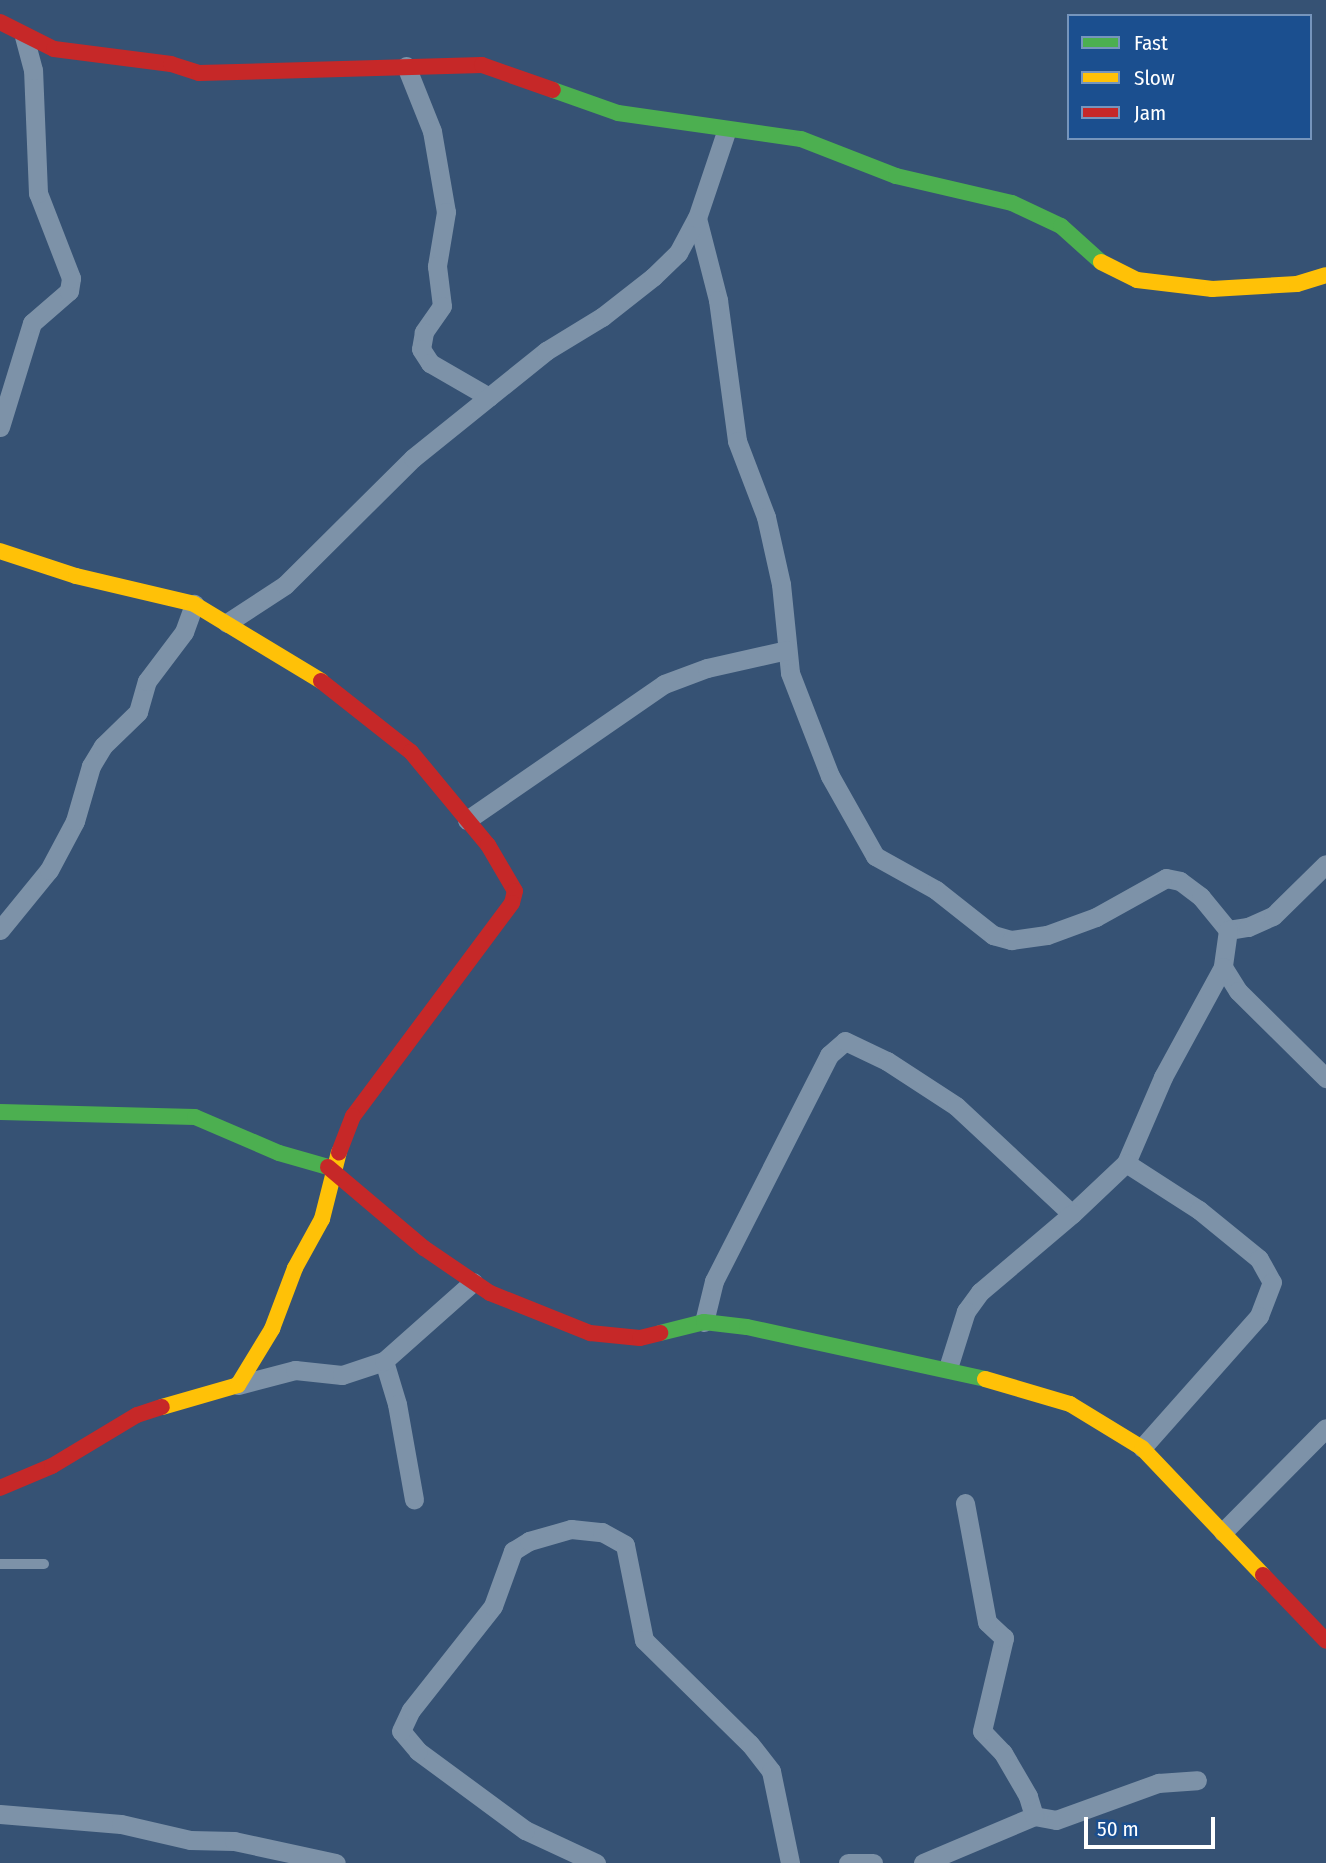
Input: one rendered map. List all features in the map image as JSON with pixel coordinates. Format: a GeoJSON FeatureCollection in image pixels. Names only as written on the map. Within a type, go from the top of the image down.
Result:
{"type":"FeatureCollection","features":[{"type":"Feature","properties":{"kind":"street"},"geometry":{"type":"LineString","coordinates":[[0,22],[24,37],[54,49],[171,64],[199,73],[482,65],[618,113],[670,117],[726,132],[801,139],[896,176],[1012,203],[1061,226],[1109,270],[1137,280],[1212,289],[1297,284],[1326,275]]}},
{"type":"Feature","properties":{"kind":"street"},"geometry":{"type":"LineString","coordinates":[[0,427],[32,323],[69,290],[71,278],[37,193],[33,70],[24,37]]}},
{"type":"Feature","properties":{"kind":"street"},"geometry":{"type":"LineString","coordinates":[[405,66],[432,131],[446,212],[437,265],[442,306],[424,331],[421,349],[430,363],[489,397]]}},
{"type":"Feature","properties":{"kind":"street"},"geometry":{"type":"LineString","coordinates":[[228,623],[285,585],[338,538],[374,493],[489,397],[653,277],[678,253],[696,218],[726,132]]}},
{"type":"Feature","properties":{"kind":"street"},"geometry":{"type":"LineString","coordinates":[[696,218],[718,300],[737,441],[766,517],[781,584],[790,673],[830,776],[875,856],[936,890],[993,936],[1012,940],[1047,935],[1096,917],[1166,878],[1180,881],[1201,898],[1228,930],[1223,967],[1163,1077],[1126,1163],[1072,1214],[980,1292],[967,1311],[948,1368]]}},
{"type":"Feature","properties":{"kind":"street"},"geometry":{"type":"LineString","coordinates":[[0,551],[76,576],[194,604],[320,680],[411,752],[507,872],[515,891],[512,903],[353,1116],[333,1168],[333,1188],[322,1219],[295,1268],[272,1328],[238,1385]]}},
{"type":"Feature","properties":{"kind":"street"},"geometry":{"type":"LineString","coordinates":[[0,930],[49,870],[75,821],[91,766],[103,746],[138,712],[147,681],[184,632],[194,604]]}},
{"type":"Feature","properties":{"kind":"street"},"geometry":{"type":"LineString","coordinates":[[467,820],[664,684],[707,668],[787,650]]}},
{"type":"Feature","properties":{"kind":"street"},"geometry":{"type":"LineString","coordinates":[[1228,930],[1273,916],[1326,864]]}},
{"type":"Feature","properties":{"kind":"street"},"geometry":{"type":"LineString","coordinates":[[1223,967],[1238,991],[1326,1078]]}},
{"type":"Feature","properties":{"kind":"street"},"geometry":{"type":"LineString","coordinates":[[704,1322],[713,1281],[724,1259],[829,1055],[845,1041],[887,1061],[956,1107],[1072,1214]]}},
{"type":"Feature","properties":{"kind":"street"},"geometry":{"type":"LineString","coordinates":[[0,1112],[195,1117],[279,1153],[333,1168],[424,1248],[490,1293],[590,1333],[640,1338],[704,1322],[948,1368],[1070,1404],[1142,1448],[1326,1641]]}},
{"type":"Feature","properties":{"kind":"street"},"geometry":{"type":"LineString","coordinates":[[1126,1163],[1199,1210],[1259,1259],[1272,1282],[1259,1316],[1142,1448]]}},
{"type":"Feature","properties":{"kind":"street"},"geometry":{"type":"LineString","coordinates":[[0,1488],[52,1466],[137,1415],[295,1370],[342,1375],[384,1361],[473,1282]]}},
{"type":"Feature","properties":{"kind":"street"},"geometry":{"type":"LineString","coordinates":[[384,1361],[397,1404],[414,1499]]}},
{"type":"Feature","properties":{"kind":"street"},"geometry":{"type":"LineString","coordinates":[[1223,1532],[1326,1428]]}},
{"type":"Feature","properties":{"kind":"street"},"geometry":{"type":"LineString","coordinates":[[965,1503],[987,1622],[1004,1639],[982,1731],[1003,1754],[1028,1796],[1034,1816]]}},
{"type":"Feature","properties":{"kind":"street"},"geometry":{"type":"LineString","coordinates":[[596,1863],[525,1830],[418,1751],[401,1731],[411,1710],[494,1606],[513,1551],[529,1541],[571,1529],[602,1532],[625,1545],[644,1640],[750,1744],[771,1771],[790,1863]]}},
{"type":"Feature","properties":{"kind":"street"},"geometry":{"type":"LineString","coordinates":[[923,1863],[1034,1816],[1056,1820],[1158,1783],[1197,1780]]}},
{"type":"Feature","properties":{"kind":"street"},"geometry":{"type":"LineString","coordinates":[[0,1814],[121,1824],[190,1840],[234,1842],[336,1863]]}},
{"type":"Feature","properties":{"kind":"street"},"geometry":{"type":"LineString","coordinates":[[848,1863],[873,1863]]}},
{"type":"Feature","properties":{"kind":"lane"},"geometry":{"type":"LineString","coordinates":[[0,1564],[44,1564]]}},
{"type":"Feature","properties":{"kind":"traffic: fast"},"geometry":{"type":"LineString","coordinates":[[553,90],[618,113],[801,139],[896,176],[1012,203],[1061,226],[1101,262]]}},
{"type":"Feature","properties":{"kind":"traffic: fast"},"geometry":{"type":"LineString","coordinates":[[0,1112],[195,1117],[279,1153],[328,1167]]}},
{"type":"Feature","properties":{"kind":"traffic: fast"},"geometry":{"type":"LineString","coordinates":[[660,1333],[704,1322],[747,1327],[985,1379]]}},
{"type":"Feature","properties":{"kind":"traffic: slow"},"geometry":{"type":"LineString","coordinates":[[1101,262],[1137,280],[1212,289],[1297,284],[1326,275]]}},
{"type":"Feature","properties":{"kind":"traffic: slow"},"geometry":{"type":"LineString","coordinates":[[0,551],[76,576],[194,604],[321,681]]}},
{"type":"Feature","properties":{"kind":"traffic: slow"},"geometry":{"type":"LineString","coordinates":[[162,1407],[238,1385],[272,1329],[295,1268],[322,1219],[339,1152]]}},
{"type":"Feature","properties":{"kind":"traffic: slow"},"geometry":{"type":"LineString","coordinates":[[985,1379],[1070,1404],[1142,1448],[1263,1575]]}},
{"type":"Feature","properties":{"kind":"traffic: jam"},"geometry":{"type":"LineString","coordinates":[[0,22],[54,49],[171,64],[199,73],[482,65],[553,90]]}},
{"type":"Feature","properties":{"kind":"traffic: jam"},"geometry":{"type":"LineString","coordinates":[[321,681],[411,752],[488,845],[515,891],[512,903],[353,1116],[339,1152]]}},
{"type":"Feature","properties":{"kind":"traffic: jam"},"geometry":{"type":"LineString","coordinates":[[328,1167],[424,1248],[490,1293],[590,1333],[640,1338],[660,1333]]}},
{"type":"Feature","properties":{"kind":"traffic: jam"},"geometry":{"type":"LineString","coordinates":[[0,1488],[52,1466],[137,1415],[162,1407]]}},
{"type":"Feature","properties":{"kind":"traffic: jam"},"geometry":{"type":"LineString","coordinates":[[1263,1575],[1326,1641]]}}]}
